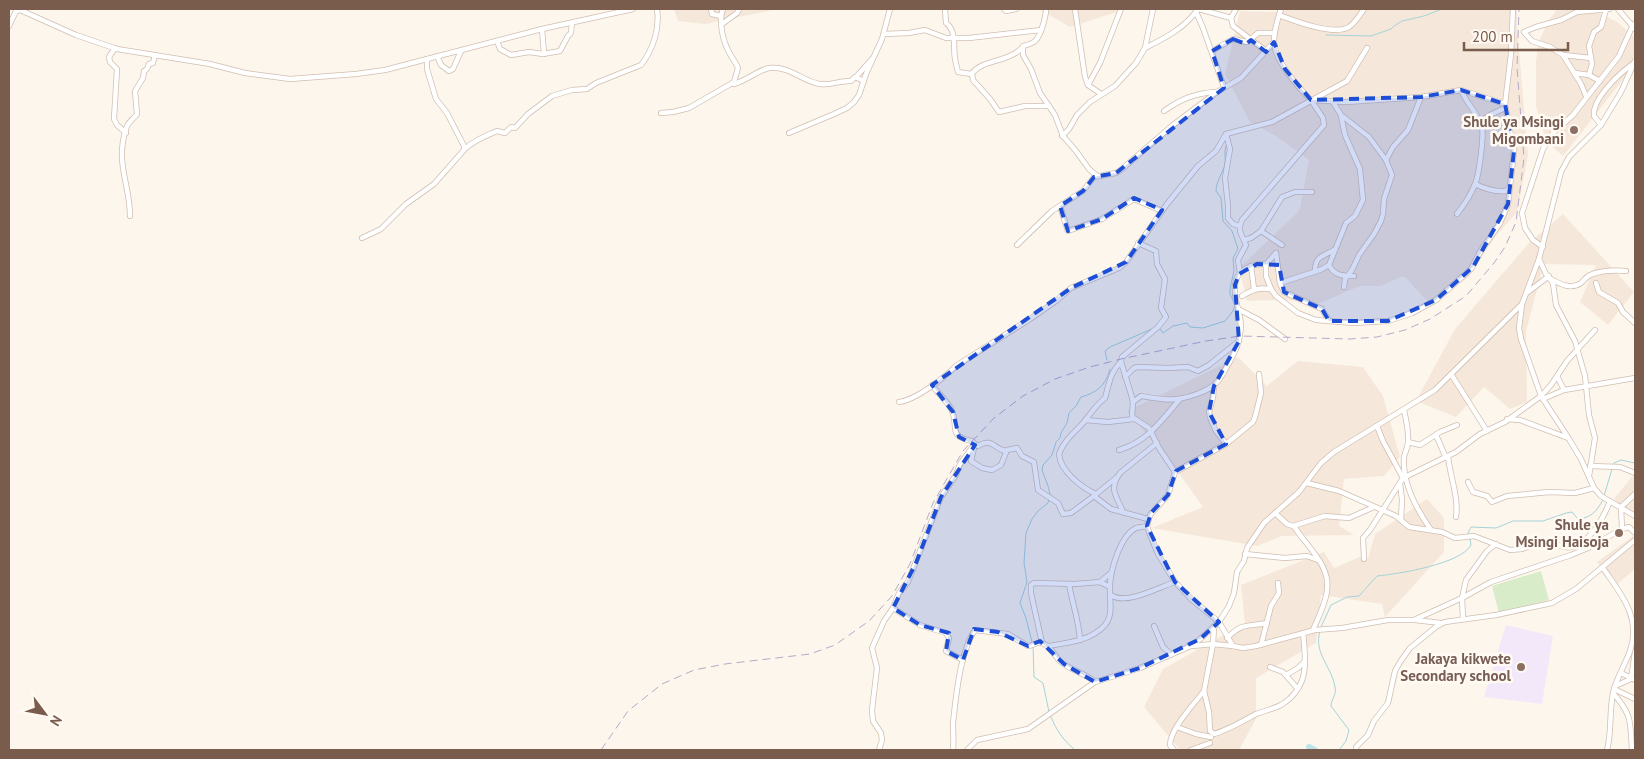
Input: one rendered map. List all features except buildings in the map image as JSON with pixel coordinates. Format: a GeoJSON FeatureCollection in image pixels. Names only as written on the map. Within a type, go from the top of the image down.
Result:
{"type":"FeatureCollection","features":[{"type":"Feature","properties":{"kind":"street"},"geometry":{"type":"LineString","coordinates":[[9,26],[19,9],[76,34],[115,48],[210,64],[244,73],[290,79],[368,73],[542,29],[633,9]]}},
{"type":"Feature","properties":{"kind":"street"},"geometry":{"type":"LineString","coordinates":[[466,148],[485,135],[490,135],[497,130],[505,133],[511,127],[515,128],[528,114],[552,96],[572,90],[587,89],[606,78],[640,66],[655,39],[659,24],[657,9]]}},
{"type":"Feature","properties":{"kind":"street"},"geometry":{"type":"LineString","coordinates":[[711,9],[712,14],[721,16]]}},
{"type":"Feature","properties":{"kind":"street"},"geometry":{"type":"LineString","coordinates":[[723,9],[721,16],[725,40],[729,53],[738,68],[734,84]]}},
{"type":"Feature","properties":{"kind":"street"},"geometry":{"type":"LineString","coordinates":[[722,24],[740,9]]}},
{"type":"Feature","properties":{"kind":"street"},"geometry":{"type":"LineString","coordinates":[[789,133],[847,108],[859,95],[884,34],[890,9]]}},
{"type":"Feature","properties":{"kind":"street"},"geometry":{"type":"LineString","coordinates":[[945,9],[947,24],[950,26],[955,43],[955,60],[958,73],[971,74],[984,65],[1013,56],[1022,48],[1036,41],[1046,9]]}},
{"type":"Feature","properties":{"kind":"street"},"geometry":{"type":"LineString","coordinates":[[1004,9],[1016,9]]}},
{"type":"Feature","properties":{"kind":"street"},"geometry":{"type":"LineString","coordinates":[[1075,9],[1082,61],[1088,85],[1101,94]]}},
{"type":"Feature","properties":{"kind":"street"},"geometry":{"type":"LineString","coordinates":[[1088,85],[1100,63],[1120,9]]}},
{"type":"Feature","properties":{"kind":"street"},"geometry":{"type":"LineString","coordinates":[[1062,136],[1081,111],[1094,99],[1115,86],[1130,71],[1145,48],[1153,9]]}},
{"type":"Feature","properties":{"kind":"street"},"geometry":{"type":"LineString","coordinates":[[1236,9],[1231,18],[1234,28],[1266,51]]}},
{"type":"Feature","properties":{"kind":"street"},"geometry":{"type":"LineString","coordinates":[[1240,273],[1237,264],[1246,245],[1240,234],[1239,226],[1242,220],[1278,176],[1323,127],[1323,118],[1311,100],[1288,74],[1274,42],[1281,9]]}},
{"type":"Feature","properties":{"kind":"street"},"geometry":{"type":"LineString","coordinates":[[1279,15],[1323,28],[1341,30],[1353,24],[1364,9]]}},
{"type":"Feature","properties":{"kind":"street"},"geometry":{"type":"LineString","coordinates":[[1329,321],[1322,309],[1287,294],[1282,289],[1276,253],[1266,264],[1266,276],[1270,289],[1292,310],[1304,317],[1316,320],[1354,323],[1388,321],[1412,313],[1436,300],[1473,267],[1480,252],[1494,232],[1508,204],[1514,151],[1505,106],[1511,54],[1513,9]]}},
{"type":"Feature","properties":{"kind":"street"},"geometry":{"type":"LineString","coordinates":[[1589,74],[1592,64],[1591,58],[1588,46],[1594,32],[1602,27],[1607,9],[1577,12],[1561,20],[1524,32],[1532,41],[1550,47],[1563,55],[1591,58]]}},
{"type":"Feature","properties":{"kind":"street"},"geometry":{"type":"LineString","coordinates":[[1543,247],[1533,240],[1525,228],[1522,220],[1523,207],[1547,141],[1573,115],[1586,96],[1600,81],[1622,51],[1634,26],[1618,9]]}},
{"type":"Feature","properties":{"kind":"street"},"geometry":{"type":"LineString","coordinates":[[1145,48],[1175,32],[1198,10]]}},
{"type":"Feature","properties":{"kind":"street"},"geometry":{"type":"LineString","coordinates":[[1198,10],[1231,18]]}},
{"type":"Feature","properties":{"kind":"street"},"geometry":{"type":"LineString","coordinates":[[1198,10],[1224,87]]}},
{"type":"Feature","properties":{"kind":"street"},"geometry":{"type":"LineString","coordinates":[[497,41],[500,48],[511,55],[529,52],[544,54],[562,49],[572,30],[572,23]]}},
{"type":"Feature","properties":{"kind":"street"},"geometry":{"type":"LineString","coordinates":[[542,29],[544,54]]}},
{"type":"Feature","properties":{"kind":"street"},"geometry":{"type":"LineString","coordinates":[[884,34],[925,30],[946,38],[984,38],[1040,30]]}},
{"type":"Feature","properties":{"kind":"street"},"geometry":{"type":"LineString","coordinates":[[1212,51],[1233,39],[1245,43],[1261,32],[1275,33]]}},
{"type":"Feature","properties":{"kind":"street"},"geometry":{"type":"LineString","coordinates":[[1017,245],[1052,211],[1083,191],[1096,176],[1116,173],[1172,125],[1224,87],[1241,78],[1274,42]]}},
{"type":"Feature","properties":{"kind":"street"},"geometry":{"type":"LineString","coordinates":[[115,48],[109,56],[110,62],[117,69],[114,119],[117,125],[126,133]]}},
{"type":"Feature","properties":{"kind":"street"},"geometry":{"type":"LineString","coordinates":[[1022,48],[1022,56],[1031,69],[1040,93],[1055,114],[1062,136],[1096,176]]}},
{"type":"Feature","properties":{"kind":"street"},"geometry":{"type":"LineString","coordinates":[[899,402],[911,400],[947,375],[956,366],[1056,301],[1071,288],[1119,268],[1126,262],[1138,243],[1192,173],[1216,152],[1226,134],[1272,122],[1347,81],[1367,48]]}},
{"type":"Feature","properties":{"kind":"street"},"geometry":{"type":"LineString","coordinates":[[437,56],[441,65],[449,71],[453,69],[460,51]]}},
{"type":"Feature","properties":{"kind":"street"},"geometry":{"type":"LineString","coordinates":[[130,216],[130,206],[122,166],[126,133],[130,122],[137,114],[135,90],[143,78],[144,71],[147,70],[149,64],[153,63],[155,55]]}},
{"type":"Feature","properties":{"kind":"street"},"geometry":{"type":"LineString","coordinates":[[1563,55],[1581,84],[1586,96]]}},
{"type":"Feature","properties":{"kind":"street"},"geometry":{"type":"LineString","coordinates":[[661,113],[689,108],[769,68],[788,70],[809,81],[821,84],[843,80],[851,81],[874,56]]}},
{"type":"Feature","properties":{"kind":"street"},"geometry":{"type":"LineString","coordinates":[[362,238],[381,229],[406,204],[428,190],[464,150],[464,146],[447,113],[436,99],[427,69],[427,59]]}},
{"type":"Feature","properties":{"kind":"street"},"geometry":{"type":"LineString","coordinates":[[1635,62],[1625,84],[1601,125],[1569,156],[1561,172],[1540,259],[1522,304],[1519,328],[1542,398],[1569,439],[1594,488],[1601,496],[1635,516]]}},
{"type":"Feature","properties":{"kind":"street"},"geometry":{"type":"LineString","coordinates":[[1601,125],[1594,116],[1595,106],[1609,86],[1635,62]]}},
{"type":"Feature","properties":{"kind":"street"},"geometry":{"type":"LineString","coordinates":[[971,74],[973,80],[990,99],[998,112],[1024,106],[1049,106]]}},
{"type":"Feature","properties":{"kind":"street"},"geometry":{"type":"LineString","coordinates":[[1575,74],[1589,74],[1600,81]]}},
{"type":"Feature","properties":{"kind":"street"},"geometry":{"type":"LineString","coordinates":[[856,77],[864,81]]}},
{"type":"Feature","properties":{"kind":"street"},"geometry":{"type":"LineString","coordinates":[[1311,100],[1333,102],[1421,97],[1460,90],[1505,106]]}},
{"type":"Feature","properties":{"kind":"street"},"geometry":{"type":"LineString","coordinates":[[1457,214],[1476,184],[1481,152],[1482,128],[1460,90]]}},
{"type":"Feature","properties":{"kind":"street"},"geometry":{"type":"LineString","coordinates":[[1164,111],[1194,94],[1217,92]]}},
{"type":"Feature","properties":{"kind":"street"},"geometry":{"type":"LineString","coordinates":[[1386,160],[1393,147],[1408,130],[1421,97]]}},
{"type":"Feature","properties":{"kind":"street"},"geometry":{"type":"LineString","coordinates":[[1333,102],[1341,115],[1345,136],[1360,169],[1363,200],[1355,216],[1346,223],[1329,265],[1333,272],[1354,276]]}},
{"type":"Feature","properties":{"kind":"street"},"geometry":{"type":"LineString","coordinates":[[1480,122],[1505,106]]}},
{"type":"Feature","properties":{"kind":"street"},"geometry":{"type":"LineString","coordinates":[[1341,115],[1369,136],[1386,160],[1392,175],[1384,199],[1383,214],[1374,234],[1363,248],[1344,281],[1344,287]]}},
{"type":"Feature","properties":{"kind":"street"},"geometry":{"type":"LineString","coordinates":[[1226,134],[1230,150],[1225,173],[1228,218],[1232,224],[1239,226]]}},
{"type":"Feature","properties":{"kind":"street"},"geometry":{"type":"LineString","coordinates":[[1476,184],[1488,189],[1503,191],[1509,188]]}},
{"type":"Feature","properties":{"kind":"street"},"geometry":{"type":"LineString","coordinates":[[1244,240],[1251,238],[1261,231],[1282,197],[1295,192],[1312,192]]}},
{"type":"Feature","properties":{"kind":"street"},"geometry":{"type":"LineString","coordinates":[[1060,206],[1068,231],[1102,219],[1134,199],[1162,211]]}},
{"type":"Feature","properties":{"kind":"street"},"geometry":{"type":"LineString","coordinates":[[1261,231],[1282,245]]}},
{"type":"Feature","properties":{"kind":"street"},"geometry":{"type":"LineString","coordinates":[[1138,243],[1156,251],[1157,264],[1165,279],[1161,308],[1166,317],[1158,327],[1122,357],[1121,362],[1114,370],[1105,398],[1065,442],[1059,454],[1078,483],[1109,508],[1148,519]]}},
{"type":"Feature","properties":{"kind":"street"},"geometry":{"type":"LineString","coordinates":[[1315,271],[1315,263],[1318,258],[1334,250]]}},
{"type":"Feature","properties":{"kind":"street"},"geometry":{"type":"LineString","coordinates":[[1540,259],[1555,287],[1556,305],[1571,331],[1586,387],[1595,446],[1589,478]]}},
{"type":"Feature","properties":{"kind":"street"},"geometry":{"type":"LineString","coordinates":[[1133,402],[1141,396],[1162,400],[1180,400],[1214,386],[1237,349],[1239,341],[1241,323],[1235,285],[1240,273],[1251,266],[1266,264]]}},
{"type":"Feature","properties":{"kind":"street"},"geometry":{"type":"LineString","coordinates":[[1280,283],[1329,265]]}},
{"type":"Feature","properties":{"kind":"street"},"geometry":{"type":"LineString","coordinates":[[1251,266],[1254,289]]}},
{"type":"Feature","properties":{"kind":"street"},"geometry":{"type":"LineString","coordinates":[[1549,277],[1563,285],[1575,285],[1588,276],[1602,271],[1626,271]]}},
{"type":"Feature","properties":{"kind":"street"},"geometry":{"type":"LineString","coordinates":[[1526,294],[1549,277]]}},
{"type":"Feature","properties":{"kind":"street"},"geometry":{"type":"LineString","coordinates":[[1596,283],[1599,292],[1618,303],[1623,312],[1635,323]]}},
{"type":"Feature","properties":{"kind":"street"},"geometry":{"type":"LineString","coordinates":[[1242,296],[1260,287],[1270,289]]}},
{"type":"Feature","properties":{"kind":"street"},"geometry":{"type":"LineString","coordinates":[[1276,296],[1282,289]]}},
{"type":"Feature","properties":{"kind":"street"},"geometry":{"type":"LineString","coordinates":[[1191,646],[1219,622],[1231,602],[1237,572],[1244,561],[1249,545],[1264,523],[1299,492],[1318,467],[1334,452],[1435,390],[1522,304]]}},
{"type":"Feature","properties":{"kind":"street"},"geometry":{"type":"LineString","coordinates":[[1238,309],[1259,320],[1286,339]]}},
{"type":"Feature","properties":{"kind":"street"},"geometry":{"type":"LineString","coordinates":[[1542,398],[1560,369],[1595,330]]}},
{"type":"Feature","properties":{"kind":"street"},"geometry":{"type":"LineString","coordinates":[[1125,377],[1134,368],[1138,367],[1188,367],[1198,371],[1209,365],[1239,341]]}},
{"type":"Feature","properties":{"kind":"street"},"geometry":{"type":"LineString","coordinates":[[1121,362],[1133,402],[1131,414],[1134,419]]}},
{"type":"Feature","properties":{"kind":"street"},"geometry":{"type":"LineString","coordinates":[[1233,646],[1219,622],[1185,594],[1174,582],[1158,554],[1147,526],[1148,519],[1154,510],[1168,495],[1175,472],[1226,444],[1253,422],[1261,393],[1259,374]]}},
{"type":"Feature","properties":{"kind":"street"},"geometry":{"type":"LineString","coordinates":[[1451,374],[1487,431]]}},
{"type":"Feature","properties":{"kind":"street"},"geometry":{"type":"LineString","coordinates":[[1557,376],[1564,390]]}},
{"type":"Feature","properties":{"kind":"street"},"geometry":{"type":"LineString","coordinates":[[1364,559],[1363,538],[1403,479],[1447,457],[1542,398],[1564,390],[1635,378]]}},
{"type":"Feature","properties":{"kind":"street"},"geometry":{"type":"LineString","coordinates":[[932,385],[951,408],[954,415],[954,425],[959,437],[978,446],[984,442],[989,442],[1005,451]]}},
{"type":"Feature","properties":{"kind":"street"},"geometry":{"type":"LineString","coordinates":[[1214,386],[1209,412],[1210,417],[1216,431],[1226,444]]}},
{"type":"Feature","properties":{"kind":"street"},"geometry":{"type":"LineString","coordinates":[[1119,450],[1152,432],[1180,400]]}},
{"type":"Feature","properties":{"kind":"street"},"geometry":{"type":"LineString","coordinates":[[1401,520],[1404,456],[1408,442],[1404,410]]}},
{"type":"Feature","properties":{"kind":"street"},"geometry":{"type":"LineString","coordinates":[[1085,420],[1108,422],[1134,419],[1146,424],[1175,472]]}},
{"type":"Feature","properties":{"kind":"street"},"geometry":{"type":"LineString","coordinates":[[1507,420],[1520,420],[1569,439]]}},
{"type":"Feature","properties":{"kind":"street"},"geometry":{"type":"LineString","coordinates":[[1408,442],[1420,445],[1457,425]]}},
{"type":"Feature","properties":{"kind":"street"},"geometry":{"type":"LineString","coordinates":[[1378,426],[1383,442],[1416,507],[1431,530]]}},
{"type":"Feature","properties":{"kind":"street"},"geometry":{"type":"LineString","coordinates":[[1436,435],[1447,457],[1457,504],[1456,517]]}},
{"type":"Feature","properties":{"kind":"street"},"geometry":{"type":"LineString","coordinates":[[974,445],[971,461],[988,469],[996,468],[1001,464],[1005,451],[1009,448],[1017,448],[1022,456],[1034,462],[1038,490],[1058,503],[1063,514],[1071,513],[1095,495],[1157,443]]}},
{"type":"Feature","properties":{"kind":"street"},"geometry":{"type":"LineString","coordinates":[[879,750],[882,740],[873,721],[872,710],[876,673],[872,648],[899,593],[911,577],[941,497],[956,475],[960,464],[974,445]]}},
{"type":"Feature","properties":{"kind":"street"},"geometry":{"type":"LineString","coordinates":[[1590,466],[1620,467],[1635,473]]}},
{"type":"Feature","properties":{"kind":"street"},"geometry":{"type":"LineString","coordinates":[[1117,477],[1114,494],[1123,512]]}},
{"type":"Feature","properties":{"kind":"street"},"geometry":{"type":"LineString","coordinates":[[1307,482],[1334,489],[1396,516],[1409,527],[1442,532],[1455,538],[1474,536],[1510,550],[1522,549],[1543,540],[1565,547],[1574,546],[1590,536],[1602,519],[1610,501]]}},
{"type":"Feature","properties":{"kind":"street"},"geometry":{"type":"LineString","coordinates":[[1468,482],[1474,492],[1487,496],[1492,502],[1507,496],[1549,492],[1575,493],[1594,488]]}},
{"type":"Feature","properties":{"kind":"street"},"geometry":{"type":"LineString","coordinates":[[1622,529],[1621,507],[1635,494]]}},
{"type":"Feature","properties":{"kind":"street"},"geometry":{"type":"LineString","coordinates":[[1275,513],[1287,524],[1294,526],[1325,516],[1349,518],[1374,507]]}},
{"type":"Feature","properties":{"kind":"street"},"geometry":{"type":"LineString","coordinates":[[1048,646],[1088,637],[1098,631],[1107,621],[1110,614],[1112,572],[1121,546],[1137,527],[1147,526]]}},
{"type":"Feature","properties":{"kind":"street"},"geometry":{"type":"LineString","coordinates":[[1294,526],[1323,567],[1328,589],[1313,630]]}},
{"type":"Feature","properties":{"kind":"street"},"geometry":{"type":"LineString","coordinates":[[1415,620],[1491,582],[1571,555],[1622,529],[1629,527],[1635,533]]}},
{"type":"Feature","properties":{"kind":"street"},"geometry":{"type":"LineString","coordinates":[[967,750],[977,740],[1028,729],[1095,682],[1140,668],[1191,646],[1213,644],[1243,648],[1261,645],[1313,630],[1342,628],[1388,620],[1415,620],[1441,623],[1496,615],[1552,603],[1576,589],[1635,540]]}},
{"type":"Feature","properties":{"kind":"street"},"geometry":{"type":"LineString","coordinates":[[1463,620],[1462,598],[1468,576],[1487,551],[1496,544]]}},
{"type":"Feature","properties":{"kind":"street"},"geometry":{"type":"LineString","coordinates":[[1245,554],[1286,558],[1307,556],[1318,560]]}},
{"type":"Feature","properties":{"kind":"street"},"geometry":{"type":"LineString","coordinates":[[1603,568],[1625,598],[1630,613],[1635,651],[1633,680]]}},
{"type":"Feature","properties":{"kind":"street"},"geometry":{"type":"LineString","coordinates":[[1042,643],[1030,587],[1034,583],[1084,584],[1100,582],[1112,572]]}},
{"type":"Feature","properties":{"kind":"street"},"geometry":{"type":"LineString","coordinates":[[1100,582],[1110,587]]}},
{"type":"Feature","properties":{"kind":"street"},"geometry":{"type":"LineString","coordinates":[[1111,595],[1117,599],[1128,598],[1174,582]]}},
{"type":"Feature","properties":{"kind":"street"},"geometry":{"type":"LineString","coordinates":[[1261,645],[1271,606],[1279,593],[1278,583]]}},
{"type":"Feature","properties":{"kind":"street"},"geometry":{"type":"LineString","coordinates":[[1069,584],[1080,640]]}},
{"type":"Feature","properties":{"kind":"street"},"geometry":{"type":"LineString","coordinates":[[893,608],[920,625],[946,633],[949,638],[946,651],[963,660]]}},
{"type":"Feature","properties":{"kind":"street"},"geometry":{"type":"LineString","coordinates":[[1227,638],[1241,626],[1267,623]]}},
{"type":"Feature","properties":{"kind":"street"},"geometry":{"type":"LineString","coordinates":[[1356,750],[1356,747],[1368,735],[1374,721],[1388,703],[1395,671],[1400,662],[1410,648],[1441,623]]}},
{"type":"Feature","properties":{"kind":"street"},"geometry":{"type":"LineString","coordinates":[[1154,626],[1160,642],[1171,654]]}},
{"type":"Feature","properties":{"kind":"street"},"geometry":{"type":"LineString","coordinates":[[1210,750],[1211,735],[1204,691],[1213,644],[1214,627]]}},
{"type":"Feature","properties":{"kind":"street"},"geometry":{"type":"LineString","coordinates":[[952,750],[953,722],[963,660],[974,632],[977,630],[1008,634],[1030,647],[1042,643],[1048,646],[1056,658],[1064,664],[1083,673],[1095,682]]}},
{"type":"Feature","properties":{"kind":"street"},"geometry":{"type":"LineString","coordinates":[[1177,727],[1196,734],[1211,735],[1260,712],[1276,707],[1286,700],[1297,688],[1305,670],[1303,633]]}},
{"type":"Feature","properties":{"kind":"street"},"geometry":{"type":"LineString","coordinates":[[1607,750],[1614,689],[1634,640]]}},
{"type":"Feature","properties":{"kind":"street"},"geometry":{"type":"LineString","coordinates":[[1286,675],[1306,661]]}},
{"type":"Feature","properties":{"kind":"street"},"geometry":{"type":"LineString","coordinates":[[1270,667],[1280,670],[1297,688]]}},
{"type":"Feature","properties":{"kind":"street"},"geometry":{"type":"LineString","coordinates":[[1621,673],[1633,680]]}},
{"type":"Feature","properties":{"kind":"street"},"geometry":{"type":"LineString","coordinates":[[1614,689],[1633,680]]}},
{"type":"Feature","properties":{"kind":"street"},"geometry":{"type":"LineString","coordinates":[[1614,689],[1635,699]]}},
{"type":"Feature","properties":{"kind":"street"},"geometry":{"type":"LineString","coordinates":[[1614,689],[1631,720],[1632,750]]}},
{"type":"Feature","properties":{"kind":"street"},"geometry":{"type":"LineString","coordinates":[[1167,750],[1170,745],[1170,739],[1177,727],[1204,691]]}},
{"type":"Feature","properties":{"kind":"street"},"geometry":{"type":"LineString","coordinates":[[1629,715],[1635,715]]}},
{"type":"Feature","properties":{"kind":"street"},"geometry":{"type":"LineString","coordinates":[[1191,750],[1210,743]]}},
{"type":"Feature","properties":{"kind":"street"},"geometry":{"type":"LineString","coordinates":[[1170,745],[1174,750]]}},
{"type":"Feature","properties":{"kind":"highlighted area"},"geometry":{"type":"Polygon","coordinates":[[[1233,39],[1246,44],[1251,40],[1266,52],[1274,42],[1285,69],[1311,100],[1421,97],[1461,90],[1505,104],[1514,151],[1508,204],[1473,267],[1436,300],[1388,321],[1329,321],[1322,309],[1284,292],[1279,265],[1257,264],[1239,274],[1235,285],[1239,341],[1214,386],[1209,412],[1226,444],[1176,471],[1168,495],[1151,513],[1147,526],[1175,582],[1219,622],[1200,639],[1140,668],[1095,682],[1064,664],[1040,641],[1028,646],[998,632],[974,629],[963,660],[946,651],[949,633],[920,625],[893,608],[916,563],[941,497],[975,445],[959,437],[953,412],[932,385],[1071,288],[1126,262],[1162,210],[1134,198],[1102,219],[1068,231],[1060,206],[1083,191],[1094,177],[1116,173],[1224,88],[1212,51],[1233,39]]]}},
{"type":"Feature","properties":{"kind":"shaded area"},"geometry":{"type":"Polygon","coordinates":[[[674,9],[777,9],[705,24],[678,21],[674,9]]]}},
{"type":"Feature","properties":{"kind":"shaded area"},"geometry":{"type":"Polygon","coordinates":[[[1039,9],[1117,9],[1117,12],[1070,27],[1039,9]]]}},
{"type":"Feature","properties":{"kind":"shaded area"},"geometry":{"type":"Polygon","coordinates":[[[1278,9],[1517,9],[1528,156],[1517,212],[1495,237],[1469,277],[1430,304],[1405,277],[1400,277],[1381,286],[1360,286],[1320,303],[1283,300],[1247,301],[1239,268],[1298,212],[1309,160],[1276,136],[1250,122],[1225,74],[1240,11],[1276,12],[1278,9]]]}},
{"type":"Feature","properties":{"kind":"shaded area"},"geometry":{"type":"Polygon","coordinates":[[[1557,9],[1591,9],[1617,22],[1635,38],[1635,64],[1563,156],[1546,141],[1536,106],[1536,61],[1539,41],[1557,9]]]}},
{"type":"Feature","properties":{"kind":"shaded area"},"geometry":{"type":"Polygon","coordinates":[[[1563,214],[1634,292],[1608,325],[1580,302],[1596,265],[1544,264],[1526,331],[1527,402],[1510,409],[1484,387],[1456,417],[1416,401],[1455,329],[1529,243],[1563,214]]]}},
{"type":"Feature","properties":{"kind":"shaded area"},"geometry":{"type":"Polygon","coordinates":[[[1238,357],[1267,386],[1298,361],[1363,367],[1383,396],[1400,457],[1384,476],[1344,479],[1339,526],[1354,535],[1282,536],[1257,546],[1152,528],[1203,507],[1178,472],[1127,411],[1238,357]]]}},
{"type":"Feature","properties":{"kind":"shaded area"},"geometry":{"type":"Polygon","coordinates":[[[1635,473],[1635,518],[1614,499],[1635,473]]]}},
{"type":"Feature","properties":{"kind":"shaded area"},"geometry":{"type":"Polygon","coordinates":[[[1427,499],[1444,518],[1444,552],[1385,617],[1382,604],[1321,595],[1316,643],[1256,678],[1256,719],[1239,750],[1180,750],[1144,707],[1163,669],[1245,623],[1241,585],[1324,552],[1334,568],[1364,555],[1368,559],[1375,534],[1427,499]]]}},
{"type":"Feature","properties":{"kind":"shaded area"},"geometry":{"type":"Polygon","coordinates":[[[1635,535],[1635,569],[1615,586],[1597,562],[1635,535]]]}},
{"type":"Feature","properties":{"kind":"shaded area","name":"Jakaya kikwete Secondary school"},"geometry":{"type":"Polygon","coordinates":[[[1506,625],[1553,636],[1542,704],[1484,697],[1506,625]]]}},
{"type":"Feature","properties":{"kind":"green space"},"geometry":{"type":"Polygon","coordinates":[[[1541,571],[1549,600],[1499,613],[1492,586],[1541,571]]]}},
{"type":"Feature","properties":{"kind":"waterway"},"geometry":{"type":"LineString","coordinates":[[1326,35],[1371,36],[1391,29],[1402,21],[1424,16],[1442,9]]}},
{"type":"Feature","properties":{"kind":"waterway"},"geometry":{"type":"LineString","coordinates":[[1160,329],[1163,333],[1173,326],[1187,323],[1190,327],[1203,328],[1225,321],[1233,311],[1235,305],[1230,294],[1230,288],[1234,271],[1233,258],[1238,249],[1232,231],[1223,221],[1221,198],[1216,191],[1225,164],[1227,144]]}},
{"type":"Feature","properties":{"kind":"waterway"},"geometry":{"type":"LineString","coordinates":[[1107,360],[1105,351],[1110,347],[1152,329]]}},
{"type":"Feature","properties":{"kind":"waterway"},"geometry":{"type":"LineString","coordinates":[[1050,494],[1042,470],[1043,465],[1052,455],[1056,442],[1067,423],[1069,413],[1081,397],[1100,388],[1106,380],[1110,369]]}},
{"type":"Feature","properties":{"kind":"waterway"},"geometry":{"type":"LineString","coordinates":[[1613,465],[1621,460],[1635,463]]}},
{"type":"Feature","properties":{"kind":"waterway"},"geometry":{"type":"LineString","coordinates":[[1604,496],[1612,469]]}},
{"type":"Feature","properties":{"kind":"waterway"},"geometry":{"type":"LineString","coordinates":[[1032,642],[1020,603],[1027,582],[1024,563],[1026,533],[1032,519],[1049,500]]}},
{"type":"Feature","properties":{"kind":"waterway"},"geometry":{"type":"LineString","coordinates":[[1469,535],[1471,527],[1496,528],[1513,521],[1543,521],[1572,512],[1578,519],[1587,517],[1594,513],[1603,500]]}},
{"type":"Feature","properties":{"kind":"waterway"},"geometry":{"type":"LineString","coordinates":[[1321,627],[1331,605],[1347,597],[1359,596],[1377,576],[1428,567],[1455,558],[1465,552],[1471,545],[1470,539]]}},
{"type":"Feature","properties":{"kind":"waterway"},"geometry":{"type":"LineString","coordinates":[[1320,631],[1319,646],[1335,687],[1331,706],[1349,730],[1346,741],[1339,750]]}},
{"type":"Feature","properties":{"kind":"waterway"},"geometry":{"type":"LineString","coordinates":[[1033,646],[1034,677],[1043,683],[1049,712]]}},
{"type":"Feature","properties":{"kind":"waterway"},"geometry":{"type":"LineString","coordinates":[[1051,717],[1061,735],[1075,750]]}},
{"type":"Feature","properties":{"kind":"waterway"},"geometry":{"type":"LineString","coordinates":[[1309,747],[1315,750]]}},
{"type":"Feature","properties":{"kind":"railway"},"geometry":{"type":"LineString","coordinates":[[601,750],[628,711],[662,684],[694,670],[725,664],[810,654],[835,645],[869,621],[892,596],[910,564],[933,503],[963,451],[994,418],[1023,396],[1055,379],[1121,359],[1206,341],[1240,336],[1350,339],[1377,337],[1405,330],[1430,319],[1466,296],[1505,247],[1516,222],[1524,158],[1517,68],[1519,9]]}},
{"type":"Feature","properties":{"kind":"place","name":"Shule ya Msingi Migombani"},"geometry":{"type":"Point","coordinates":[1574,130]}},
{"type":"Feature","properties":{"kind":"place","name":"Shule ya Msingi Haisoja"},"geometry":{"type":"Point","coordinates":[1619,533]}},
{"type":"Feature","properties":{"kind":"place","name":"Jakaya kikwete Secondary school"},"geometry":{"type":"Point","coordinates":[1521,667]}}]}
